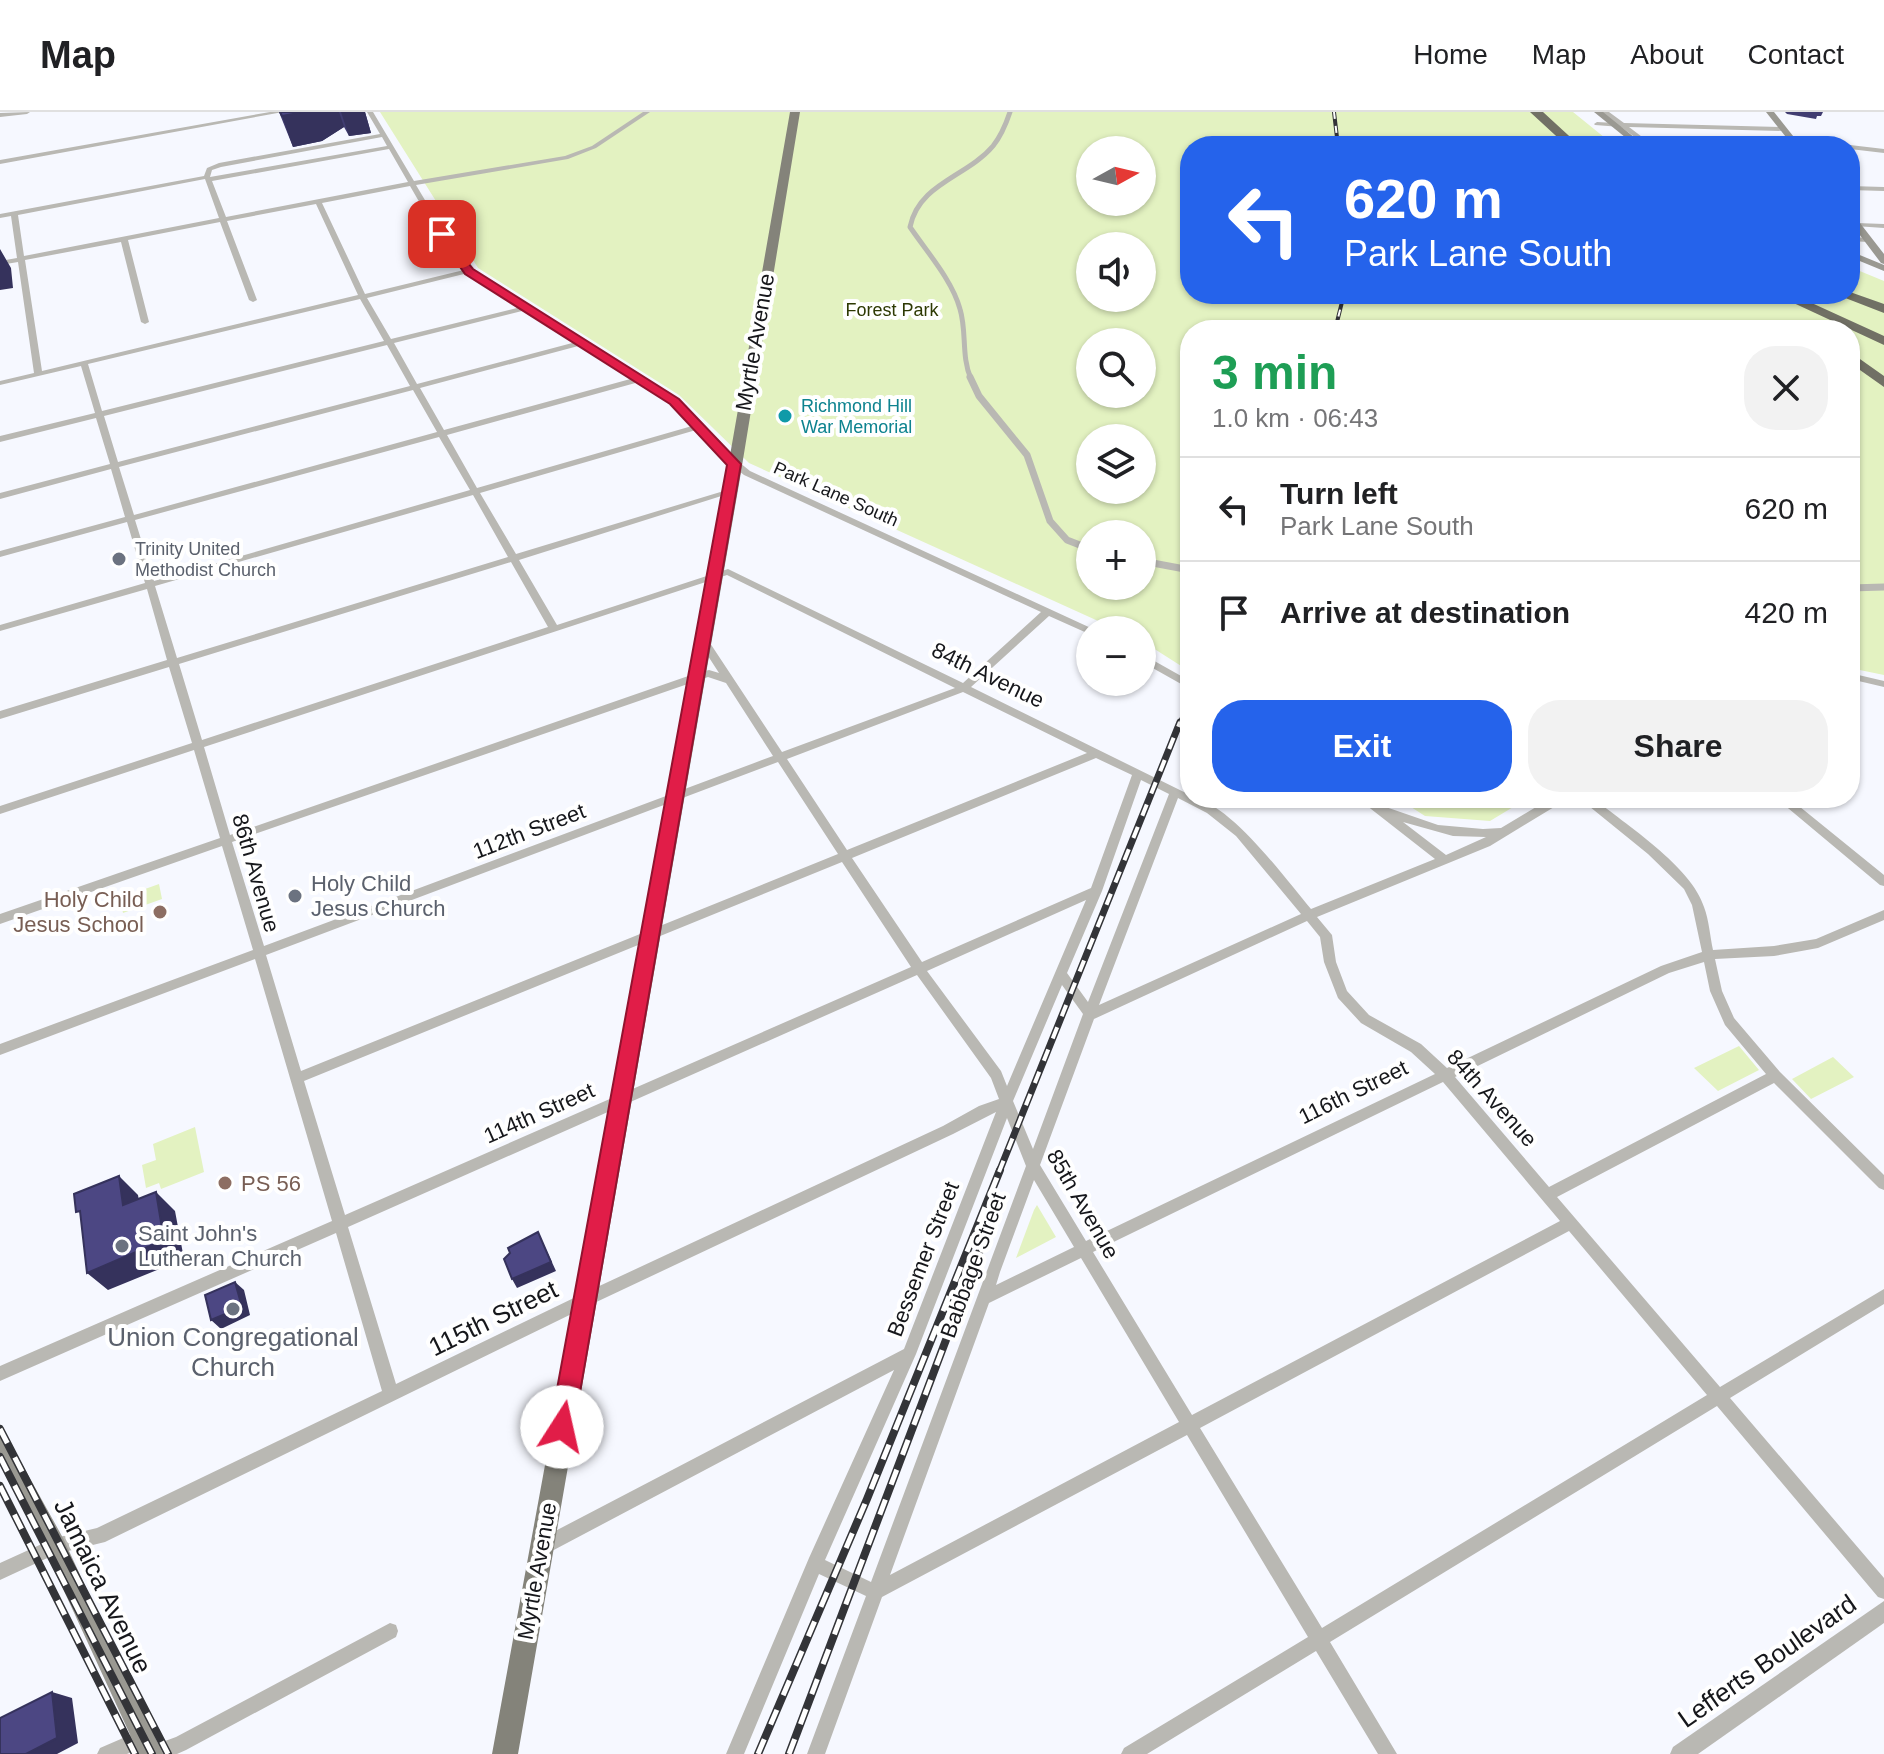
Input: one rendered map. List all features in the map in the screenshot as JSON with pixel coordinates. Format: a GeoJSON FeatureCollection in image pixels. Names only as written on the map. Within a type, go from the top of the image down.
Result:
{"type":"FeatureCollection","features":[{"type":"Feature","properties":{"kind":"highway"},"geometry":{"type":"LineString","coordinates":[[1536,112],[1563,136]]}},
{"type":"Feature","properties":{"kind":"highway"},"geometry":{"type":"LineString","coordinates":[[1544,112],[1570,136]]}},
{"type":"Feature","properties":{"kind":"highway"},"geometry":{"type":"LineString","coordinates":[[1860,294],[1884,294]]}},
{"type":"Feature","properties":{"kind":"highway"},"geometry":{"type":"LineString","coordinates":[[1860,300],[1884,309]]}},
{"type":"Feature","properties":{"kind":"highway"},"geometry":{"type":"LineString","coordinates":[[1785,304],[1807,320]]}},
{"type":"Feature","properties":{"kind":"highway"},"geometry":{"type":"LineString","coordinates":[[1803,304],[1838,320]]}},
{"type":"Feature","properties":{"kind":"highway"},"geometry":{"type":"LineString","coordinates":[[1816,304],[1851,320]]}},
{"type":"Feature","properties":{"kind":"highway"},"geometry":{"type":"LineString","coordinates":[[1860,324],[1884,335]]}},
{"type":"Feature","properties":{"kind":"highway"},"geometry":{"type":"LineString","coordinates":[[1860,330],[1884,341]]}},
{"type":"Feature","properties":{"kind":"highway"},"geometry":{"type":"LineString","coordinates":[[1860,364],[1884,383]]}},
{"type":"Feature","properties":{"kind":"main road","name":"Myrtle Avenue"},"geometry":{"type":"LineString","coordinates":[[505,1754],[698,676],[795,112]]}},
{"type":"Feature","properties":{"kind":"main road"},"geometry":{"type":"LineString","coordinates":[[1585,112],[1613,136]]}},
{"type":"Feature","properties":{"kind":"main road"},"geometry":{"type":"LineString","coordinates":[[1598,112],[1629,136]]}},
{"type":"Feature","properties":{"kind":"main road"},"geometry":{"type":"LineString","coordinates":[[1770,112],[1788,136]]}},
{"type":"Feature","properties":{"kind":"main road"},"geometry":{"type":"LineString","coordinates":[[1860,229],[1884,261]]}},
{"type":"Feature","properties":{"kind":"main road"},"geometry":{"type":"LineString","coordinates":[[1860,249],[1872,244]]}},
{"type":"Feature","properties":{"kind":"main road"},"geometry":{"type":"LineString","coordinates":[[1860,258],[1884,268]]}},
{"type":"Feature","properties":{"kind":"main road"},"geometry":{"type":"LineString","coordinates":[[1860,266],[1884,275]]}},
{"type":"Feature","properties":{"kind":"main road","name":"Jamaica Avenue"},"geometry":{"type":"LineString","coordinates":[[0,1444],[55,1546],[149,1749]]}},
{"type":"Feature","properties":{"kind":"street"},"geometry":{"type":"LineString","coordinates":[[0,115],[27,112]]}},
{"type":"Feature","properties":{"kind":"street"},"geometry":{"type":"LineString","coordinates":[[0,162],[280,112]]}},
{"type":"Feature","properties":{"kind":"street","name":"Park Lane South"},"geometry":{"type":"LineString","coordinates":[[370,112],[451,250],[469,271],[675,401],[734,464],[747,473],[1076,624]]}},
{"type":"Feature","properties":{"kind":"street"},"geometry":{"type":"LineString","coordinates":[[0,263],[413,183],[566,158],[594,147],[647,112]]}},
{"type":"Feature","properties":{"kind":"street"},"geometry":{"type":"LineString","coordinates":[[1010,112],[993,145],[968,168],[919,202],[910,215],[910,227],[954,293],[961,312],[965,366],[979,396],[1027,455],[1050,521],[1067,540],[1076,544]]}},
{"type":"Feature","properties":{"kind":"street"},"geometry":{"type":"LineString","coordinates":[[1605,112],[1615,124],[1635,136]]}},
{"type":"Feature","properties":{"kind":"street"},"geometry":{"type":"LineString","coordinates":[[1597,124],[1783,129]]}},
{"type":"Feature","properties":{"kind":"street"},"geometry":{"type":"LineString","coordinates":[[253,300],[208,179],[209,169],[383,135]]}},
{"type":"Feature","properties":{"kind":"street"},"geometry":{"type":"LineString","coordinates":[[0,216],[390,147]]}},
{"type":"Feature","properties":{"kind":"street"},"geometry":{"type":"LineString","coordinates":[[1860,148],[1884,151]]}},
{"type":"Feature","properties":{"kind":"street"},"geometry":{"type":"LineString","coordinates":[[1860,188],[1884,189]]}},
{"type":"Feature","properties":{"kind":"street"},"geometry":{"type":"LineString","coordinates":[[318,201],[363,297],[555,630]]}},
{"type":"Feature","properties":{"kind":"street"},"geometry":{"type":"LineString","coordinates":[[14,213],[38,374]]}},
{"type":"Feature","properties":{"kind":"street"},"geometry":{"type":"LineString","coordinates":[[1860,222],[1884,226]]}},
{"type":"Feature","properties":{"kind":"street"},"geometry":{"type":"LineString","coordinates":[[124,239],[145,322]]}},
{"type":"Feature","properties":{"kind":"street"},"geometry":{"type":"LineString","coordinates":[[1860,241],[1872,244]]}},
{"type":"Feature","properties":{"kind":"street"},"geometry":{"type":"LineString","coordinates":[[0,383],[469,271]]}},
{"type":"Feature","properties":{"kind":"street"},"geometry":{"type":"LineString","coordinates":[[0,439],[525,308]]}},
{"type":"Feature","properties":{"kind":"street"},"geometry":{"type":"LineString","coordinates":[[0,496],[582,343]]}},
{"type":"Feature","properties":{"kind":"street","name":"86th Avenue"},"geometry":{"type":"LineString","coordinates":[[84,363],[391,1394]]}},
{"type":"Feature","properties":{"kind":"street"},"geometry":{"type":"LineString","coordinates":[[0,554],[641,379]]}},
{"type":"Feature","properties":{"kind":"street"},"geometry":{"type":"LineString","coordinates":[[0,628],[699,427]]}},
{"type":"Feature","properties":{"kind":"street"},"geometry":{"type":"LineString","coordinates":[[0,715],[730,492]]}},
{"type":"Feature","properties":{"kind":"street"},"geometry":{"type":"LineString","coordinates":[[1156,564],[1180,568]]}},
{"type":"Feature","properties":{"kind":"street","name":"84th Avenue"},"geometry":{"type":"LineString","coordinates":[[714,578],[728,572],[1180,794]]}},
{"type":"Feature","properties":{"kind":"street"},"geometry":{"type":"LineString","coordinates":[[0,810],[714,578]]}},
{"type":"Feature","properties":{"kind":"street"},"geometry":{"type":"LineString","coordinates":[[1860,588],[1884,587]]}},
{"type":"Feature","properties":{"kind":"street","name":"112th Street"},"geometry":{"type":"LineString","coordinates":[[0,1050],[964,688],[1049,611]]}},
{"type":"Feature","properties":{"kind":"street","name":"85th Avenue"},"geometry":{"type":"LineString","coordinates":[[704,642],[920,970],[996,1075],[1032,1164],[1388,1754]]}},
{"type":"Feature","properties":{"kind":"street"},"geometry":{"type":"LineString","coordinates":[[1156,665],[1180,680]]}},
{"type":"Feature","properties":{"kind":"street"},"geometry":{"type":"LineString","coordinates":[[0,919],[698,676],[718,674],[733,683]]}},
{"type":"Feature","properties":{"kind":"street"},"geometry":{"type":"LineString","coordinates":[[1860,678],[1884,684]]}},
{"type":"Feature","properties":{"kind":"street"},"geometry":{"type":"LineString","coordinates":[[298,1078],[1098,753]]}},
{"type":"Feature","properties":{"kind":"street","name":"Bessemer Street"},"geometry":{"type":"LineString","coordinates":[[735,1754],[815,1564],[909,1354],[1006,1103],[1096,891],[1138,774]]}},
{"type":"Feature","properties":{"kind":"street","name":"Babbage Street"},"geometry":{"type":"LineString","coordinates":[[816,1754],[986,1297],[1032,1164],[1175,792]]}},
{"type":"Feature","properties":{"kind":"street","name":"84th Avenue"},"geometry":{"type":"LineString","coordinates":[[1207,808],[1240,833],[1326,935],[1330,962],[1342,994],[1365,1019],[1416,1048],[1445,1075],[1884,1591]]}},
{"type":"Feature","properties":{"kind":"street"},"geometry":{"type":"LineString","coordinates":[[1062,975],[1091,1015],[1309,915],[1486,843],[1544,808]]}},
{"type":"Feature","properties":{"kind":"street"},"geometry":{"type":"LineString","coordinates":[[1598,808],[1652,851],[1688,886],[1698,905],[1716,991],[1729,1021],[1775,1076],[1884,1184]]}},
{"type":"Feature","properties":{"kind":"street"},"geometry":{"type":"LineString","coordinates":[[1794,808],[1884,882]]}},
{"type":"Feature","properties":{"kind":"street"},"geometry":{"type":"LineString","coordinates":[[1381,809],[1445,860]]}},
{"type":"Feature","properties":{"kind":"street"},"geometry":{"type":"LineString","coordinates":[[1381,809],[1437,831],[1469,835],[1506,831]]}},
{"type":"Feature","properties":{"kind":"street","name":"114th Street"},"geometry":{"type":"LineString","coordinates":[[0,1374],[1096,891]]}},
{"type":"Feature","properties":{"kind":"street","name":"116th Street"},"geometry":{"type":"LineString","coordinates":[[986,1297],[1665,969],[1709,955],[1774,951],[1818,943],[1884,915]]}},
{"type":"Feature","properties":{"kind":"street"},"geometry":{"type":"LineString","coordinates":[[1547,1195],[1775,1076]]}},
{"type":"Feature","properties":{"kind":"street","name":"115th Street"},"geometry":{"type":"LineString","coordinates":[[0,1572],[55,1546],[99,1536],[585,1300],[948,1130],[984,1110],[1006,1103]]}},
{"type":"Feature","properties":{"kind":"street"},"geometry":{"type":"LineString","coordinates":[[815,1564],[875,1592],[1571,1222]]}},
{"type":"Feature","properties":{"kind":"street"},"geometry":{"type":"LineString","coordinates":[[1130,1754],[1884,1296]]}},
{"type":"Feature","properties":{"kind":"street"},"geometry":{"type":"LineString","coordinates":[[541,1547],[909,1354]]}},
{"type":"Feature","properties":{"kind":"street","name":"Lefferts Boulevard"},"geometry":{"type":"LineString","coordinates":[[1680,1754],[1884,1611]]}},
{"type":"Feature","properties":{"kind":"street"},"geometry":{"type":"LineString","coordinates":[[106,1754],[180,1744],[390,1631]]}},
{"type":"Feature","properties":{"kind":"green space","name":"Forest Park"},"geometry":{"type":"Polygon","coordinates":[[[380,112],[1573,112],[1603,136],[1180,136],[1180,304],[1860,304],[1860,271],[1884,281],[1884,675],[1860,670],[1860,320],[1180,320],[1180,665],[1156,650],[1156,616],[1087,616],[749,463],[679,395],[478,268],[380,112]]]}},
{"type":"Feature","properties":{"kind":"green space"},"geometry":{"type":"Polygon","coordinates":[[[1413,808],[1511,808],[1490,821],[1425,816],[1413,808]]]}},
{"type":"Feature","properties":{"kind":"green space"},"geometry":{"type":"Polygon","coordinates":[[[159,884],[162,899],[123,913],[120,898],[159,884]]]}},
{"type":"Feature","properties":{"kind":"green space"},"geometry":{"type":"Polygon","coordinates":[[[1739,1046],[1759,1070],[1718,1091],[1694,1068],[1739,1046]]]}},
{"type":"Feature","properties":{"kind":"green space"},"geometry":{"type":"Polygon","coordinates":[[[1833,1057],[1854,1077],[1811,1099],[1792,1079],[1833,1057]]]}},
{"type":"Feature","properties":{"kind":"green space"},"geometry":{"type":"Polygon","coordinates":[[[195,1127],[204,1172],[161,1189],[159,1183],[146,1188],[142,1165],[156,1160],[153,1144],[195,1127]]]}},
{"type":"Feature","properties":{"kind":"green space"},"geometry":{"type":"Polygon","coordinates":[[[1037,1205],[1056,1237],[1016,1258],[1034,1210],[1037,1205]]]}},
{"type":"Feature","properties":{"kind":"building"},"geometry":{"type":"Polygon","coordinates":[[[280,112],[304,112],[282,116],[280,112]]]}},
{"type":"Feature","properties":{"kind":"building"},"geometry":{"type":"Polygon","coordinates":[[[119,1176],[123,1205],[156,1192],[164,1240],[87,1273],[80,1211],[76,1212],[74,1194],[119,1176]]]}},
{"type":"Feature","properties":{"kind":"building"},"geometry":{"type":"Polygon","coordinates":[[[538,1232],[551,1262],[512,1279],[504,1259],[510,1253],[508,1248],[538,1232]]]}},
{"type":"Feature","properties":{"kind":"building"},"geometry":{"type":"Polygon","coordinates":[[[235,1282],[242,1307],[211,1320],[205,1295],[235,1282]]]}},
{"type":"Feature","properties":{"kind":"building"},"geometry":{"type":"Polygon","coordinates":[[[52,1692],[57,1738],[26,1754],[0,1754],[0,1718],[52,1692]]]}},
{"type":"Feature","properties":{"kind":"railway"},"geometry":{"type":"LineString","coordinates":[[1334,112],[1337,136]]}},
{"type":"Feature","properties":{"kind":"railway"},"geometry":{"type":"LineString","coordinates":[[1338,320],[1342,304]]}},
{"type":"Feature","properties":{"kind":"railway"},"geometry":{"type":"LineString","coordinates":[[999,1172],[1180,722]]}},
{"type":"Feature","properties":{"kind":"railway"},"geometry":{"type":"LineString","coordinates":[[758,1754],[867,1499],[1000,1170]]}},
{"type":"Feature","properties":{"kind":"railway"},"geometry":{"type":"LineString","coordinates":[[789,1754],[985,1237]]}},
{"type":"Feature","properties":{"kind":"railway"},"geometry":{"type":"LineString","coordinates":[[0,1429],[168,1754]]}},
{"type":"Feature","properties":{"kind":"railway"},"geometry":{"type":"LineString","coordinates":[[0,1457],[152,1754]]}},
{"type":"Feature","properties":{"kind":"railway"},"geometry":{"type":"LineString","coordinates":[[0,1486],[135,1754]]}},
{"type":"Feature","properties":{"kind":"place","name":"Richmond Hill War Memorial"},"geometry":{"type":"Point","coordinates":[785,416]}},
{"type":"Feature","properties":{"kind":"place","name":"Trinity United Methodist Church"},"geometry":{"type":"Point","coordinates":[119,559]}},
{"type":"Feature","properties":{"kind":"place","name":"Holy Child Jesus Church"},"geometry":{"type":"Point","coordinates":[295,896]}},
{"type":"Feature","properties":{"kind":"place","name":"Holy Child Jesus School"},"geometry":{"type":"Point","coordinates":[160,912]}},
{"type":"Feature","properties":{"kind":"place","name":"PS 56"},"geometry":{"type":"Point","coordinates":[225,1183]}},
{"type":"Feature","properties":{"kind":"place","name":"Saint John's Lutheran Church"},"geometry":{"type":"Point","coordinates":[122,1246]}},
{"type":"Feature","properties":{"kind":"place","name":"Union Congregational Church"},"geometry":{"type":"Point","coordinates":[233,1309]}},
{"type":"Feature","properties":{"kind":"route"},"geometry":{"type":"LineString","coordinates":[[442,234],[469,271],[675,401],[734,464],[562,1427]]}}]}
